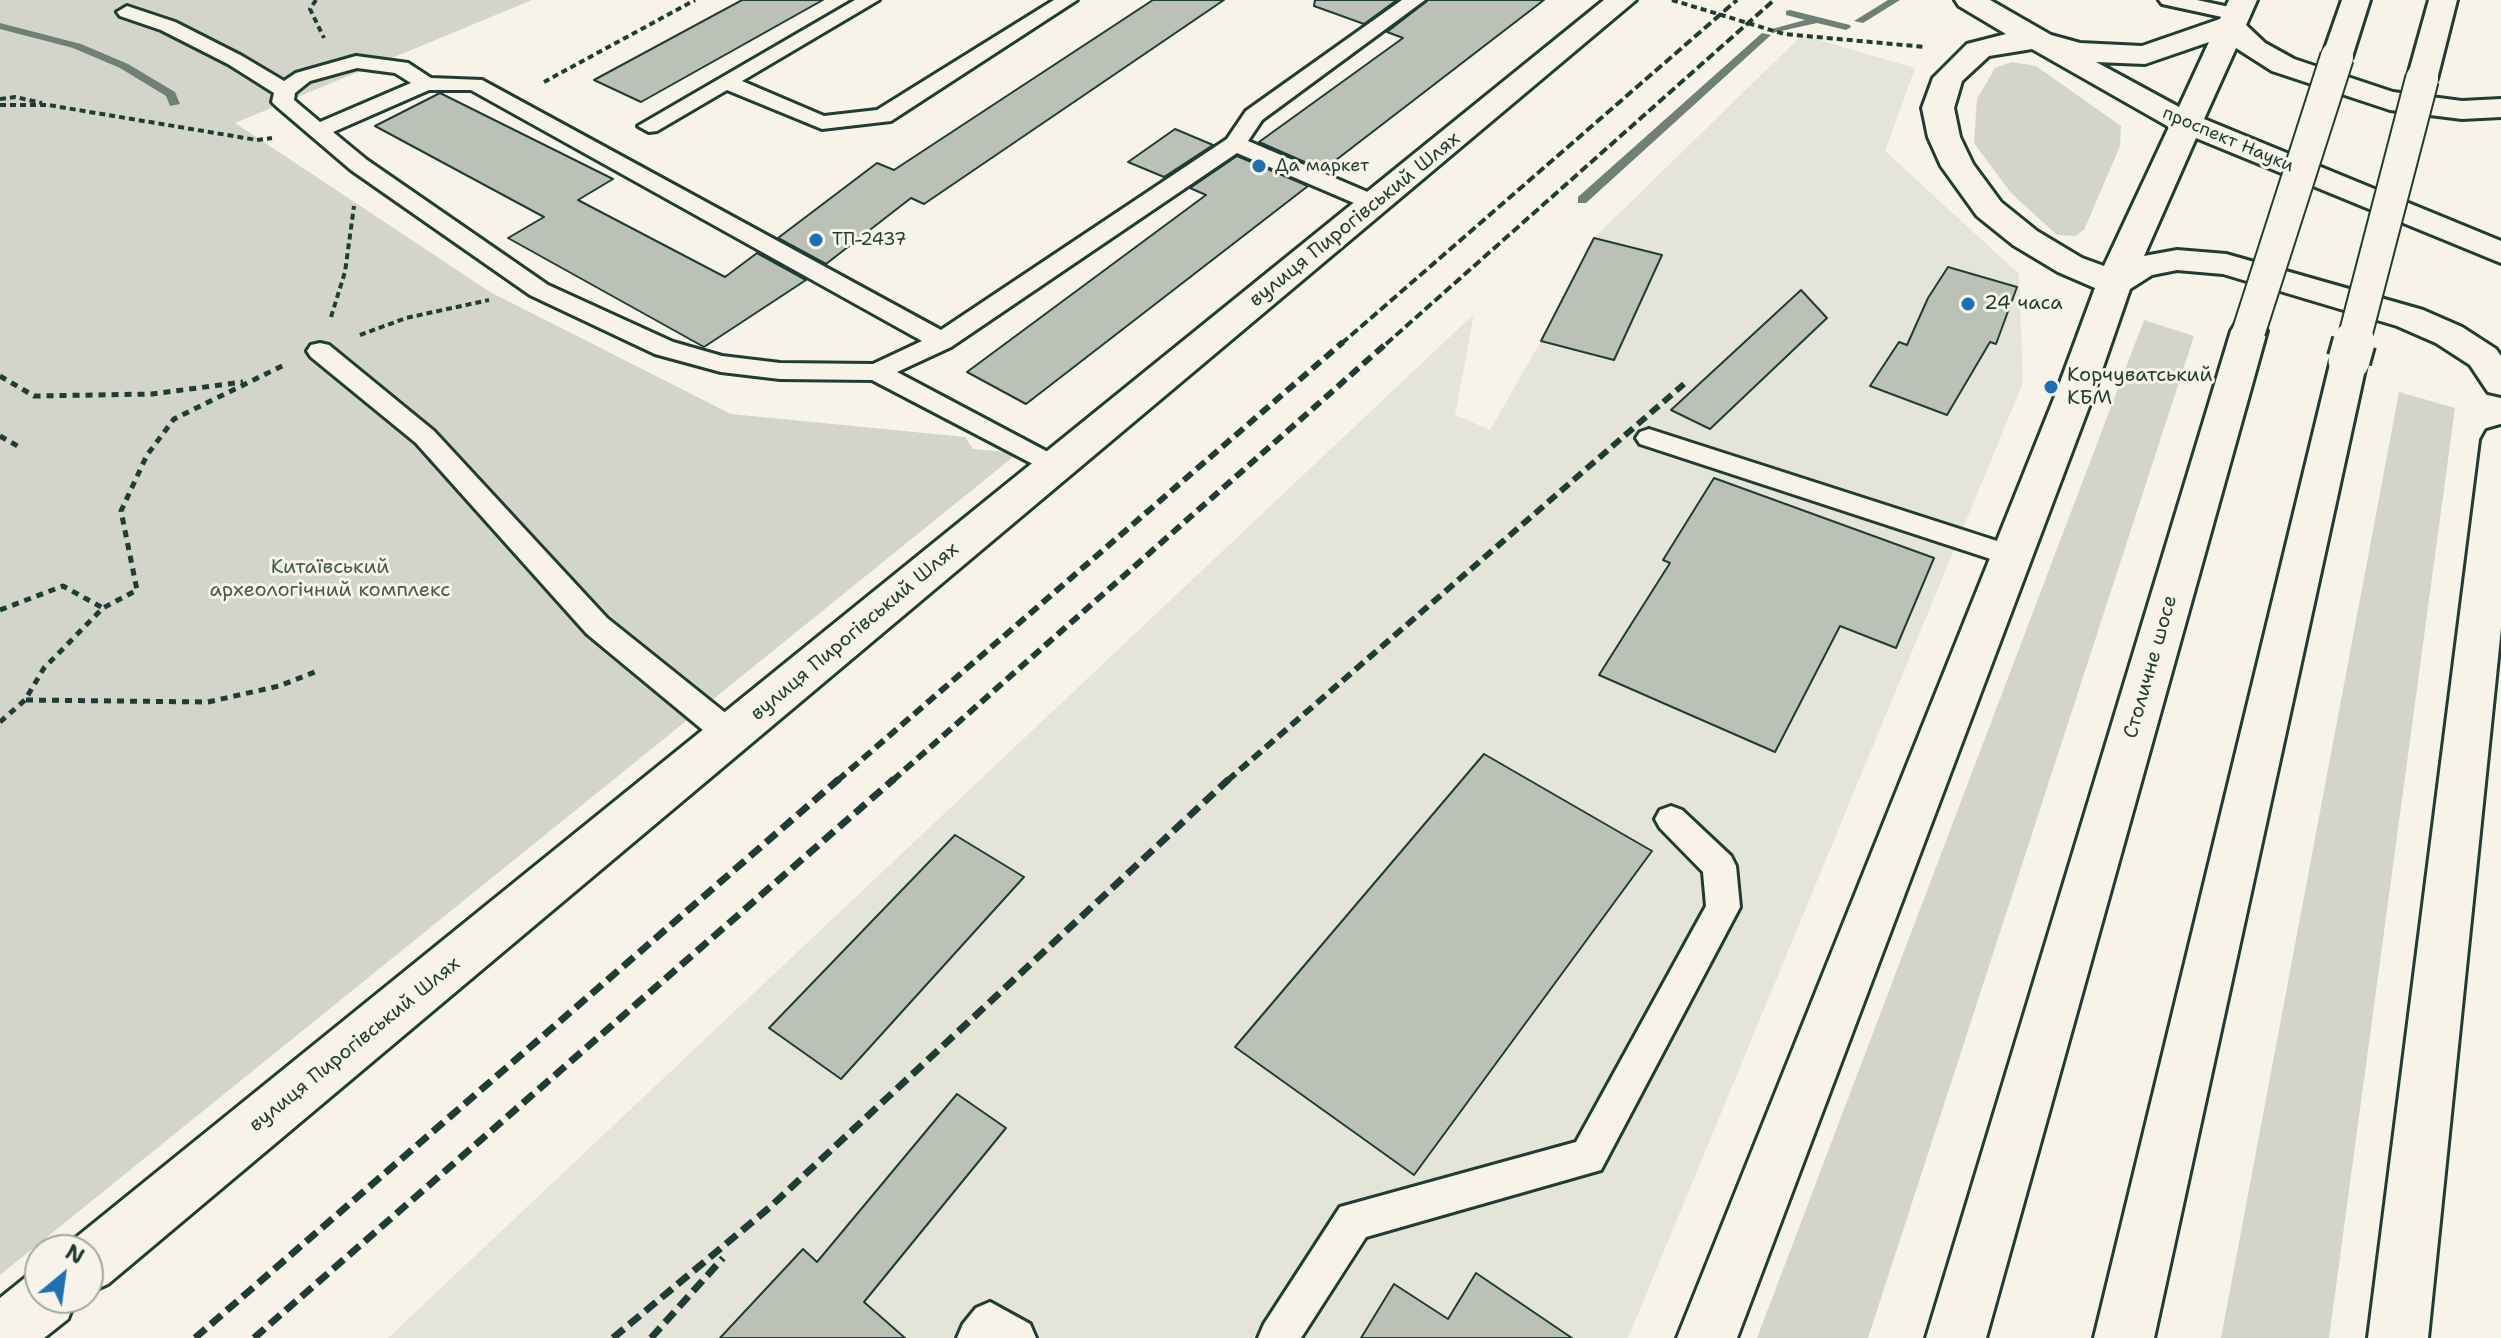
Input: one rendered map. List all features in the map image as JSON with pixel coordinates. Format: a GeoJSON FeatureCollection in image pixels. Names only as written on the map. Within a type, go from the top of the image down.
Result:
{"type":"FeatureCollection","features":[{"type":"Feature","properties":{"kind":"main road","name":"проспект Науки"},"geometry":{"type":"LineString","coordinates":[[1969,0],[2034,40],[2186,123],[2501,253]]}},
{"type":"Feature","properties":{"kind":"main road","name":"Столичне шосе"},"geometry":{"type":"LineString","coordinates":[[1956,1338],[2249,331],[2356,0]]}},
{"type":"Feature","properties":{"kind":"main road"},"geometry":{"type":"LineString","coordinates":[[2124,1338],[2349,360],[2443,0]]}},
{"type":"Feature","properties":{"kind":"main road","name":"вулиця Пирогівський Шлях"},"geometry":{"type":"LineString","coordinates":[[104,1251],[1376,204],[1614,1]]}},
{"type":"Feature","properties":{"kind":"main road"},"geometry":{"type":"LineString","coordinates":[[2114,283],[2070,265],[2025,238],[1989,209],[1957,166],[1944,137],[1938,108],[1948,78],[1978,50],[2034,40],[2079,52],[2145,55],[2236,13]]}},
{"type":"Feature","properties":{"kind":"main road"},"geometry":{"type":"LineString","coordinates":[[2236,13],[2254,49],[2349,89],[2390,101],[2462,110],[2501,108]]}},
{"type":"Feature","properties":{"kind":"main road"},"geometry":{"type":"LineString","coordinates":[[1707,1338],[2074,396],[2114,283],[2236,13]]}},
{"type":"Feature","properties":{"kind":"main road"},"geometry":{"type":"LineString","coordinates":[[2114,283],[2141,267],[2177,260],[2226,264],[2410,318],[2449,335],[2483,357],[2501,383]]}},
{"type":"Feature","properties":{"kind":"main road"},"geometry":{"type":"LineString","coordinates":[[2398,1338],[2501,440]]}},
{"type":"Feature","properties":{"kind":"main road"},"geometry":{"type":"LineString","coordinates":[[0,1336],[27,1314]]}},
{"type":"Feature","properties":{"kind":"lane"},"geometry":{"type":"LineString","coordinates":[[649,126],[869,0]]}},
{"type":"Feature","properties":{"kind":"lane"},"geometry":{"type":"LineString","coordinates":[[726,82],[822,123],[883,116],[1067,0]]}},
{"type":"Feature","properties":{"kind":"lane"},"geometry":{"type":"LineString","coordinates":[[426,84],[401,67],[356,62],[303,77],[285,91],[283,102],[359,165],[539,290],[664,348],[721,364],[780,371],[877,372],[942,341],[1235,144],[1254,116],[1415,0]]}},
{"type":"Feature","properties":{"kind":"lane"},"geometry":{"type":"LineString","coordinates":[[2169,0],[2236,13]]}},
{"type":"Feature","properties":{"kind":"lane"},"geometry":{"type":"LineString","coordinates":[[127,12],[168,26],[285,91]]}},
{"type":"Feature","properties":{"kind":"lane"},"geometry":{"type":"LineString","coordinates":[[318,131],[426,84],[475,84],[942,341]]}},
{"type":"Feature","properties":{"kind":"lane"},"geometry":{"type":"LineString","coordinates":[[1235,144],[1376,204]]}},
{"type":"Feature","properties":{"kind":"lane"},"geometry":{"type":"LineString","coordinates":[[320,351],[425,437],[597,626],[732,736]]}},
{"type":"Feature","properties":{"kind":"lane"},"geometry":{"type":"LineString","coordinates":[[877,372],[1054,466]]}},
{"type":"Feature","properties":{"kind":"lane"},"geometry":{"type":"LineString","coordinates":[[1649,438],[2012,556]]}},
{"type":"Feature","properties":{"kind":"lane"},"geometry":{"type":"LineString","coordinates":[[1278,1338],[1354,1221],[1588,1157],[1723,907],[1719,866],[1671,819]]}},
{"type":"Feature","properties":{"kind":"lane"},"geometry":{"type":"LineString","coordinates":[[977,1338],[990,1322],[1016,1338]]}},
{"type":"Feature","properties":{"kind":"path"},"geometry":{"type":"LineString","coordinates":[[508,102],[695,0]]}},
{"type":"Feature","properties":{"kind":"path"},"geometry":{"type":"LineString","coordinates":[[1672,0],[1784,34],[1876,44],[1978,50]]}},
{"type":"Feature","properties":{"kind":"path"},"geometry":{"type":"LineString","coordinates":[[0,102],[15,97],[257,140],[318,131]]}},
{"type":"Feature","properties":{"kind":"path"},"geometry":{"type":"LineString","coordinates":[[0,102],[48,105]]}},
{"type":"Feature","properties":{"kind":"path"},"geometry":{"type":"LineString","coordinates":[[320,351],[345,272],[359,165]]}},
{"type":"Feature","properties":{"kind":"path"},"geometry":{"type":"LineString","coordinates":[[0,722],[25,700],[44,668],[103,608],[137,590],[121,511],[147,455],[174,419],[248,382],[406,318],[539,290]]}},
{"type":"Feature","properties":{"kind":"path"},"geometry":{"type":"LineString","coordinates":[[0,376],[34,396],[152,394],[248,382]]}},
{"type":"Feature","properties":{"kind":"path"},"geometry":{"type":"LineString","coordinates":[[0,436],[21,448]]}},
{"type":"Feature","properties":{"kind":"path"},"geometry":{"type":"LineString","coordinates":[[0,610],[63,586],[103,608]]}},
{"type":"Feature","properties":{"kind":"path"},"geometry":{"type":"LineString","coordinates":[[25,700],[208,702],[279,686],[320,670]]}},
{"type":"Feature","properties":{"kind":"shaded area"},"geometry":{"type":"Polygon","coordinates":[[[1802,35],[1915,68],[1885,151],[2019,274],[2023,383],[1628,1338],[388,1338],[1474,314],[1455,415],[1490,430],[1541,341],[1594,238],[1802,35]]]}},
{"type":"Feature","properties":{"kind":"green space","name":"Китаївський археологічний комплекс"},"geometry":{"type":"Polygon","coordinates":[[[0,0],[532,0],[235,123],[490,292],[731,414],[965,437],[973,449],[1018,453],[51,1234],[24,1234],[24,1256],[0,1275],[0,0]]]}},
{"type":"Feature","properties":{"kind":"green space"},"geometry":{"type":"Polygon","coordinates":[[[2012,62],[2036,66],[2121,126],[2120,146],[2084,230],[2075,236],[2057,235],[2011,193],[1974,143],[1977,99],[1995,68],[2012,62]]]}},
{"type":"Feature","properties":{"kind":"green space"},"geometry":{"type":"Polygon","coordinates":[[[2144,320],[2194,336],[1868,1338],[1757,1338],[2144,320]]]}},
{"type":"Feature","properties":{"kind":"green space"},"geometry":{"type":"Polygon","coordinates":[[[2399,392],[2455,408],[2329,1338],[2221,1338],[2399,392]]]}},
{"type":"Feature","properties":{"kind":"building"},"geometry":{"type":"Polygon","coordinates":[[[742,0],[823,0],[641,102],[594,80],[742,0]]]}},
{"type":"Feature","properties":{"kind":"building"},"geometry":{"type":"Polygon","coordinates":[[[1153,0],[1224,0],[924,204],[911,198],[826,264],[778,238],[877,163],[894,170],[1153,0]]]}},
{"type":"Feature","properties":{"kind":"building"},"geometry":{"type":"Polygon","coordinates":[[[1315,0],[1397,0],[1364,24],[1314,6],[1315,0]]]}},
{"type":"Feature","properties":{"kind":"building"},"geometry":{"type":"Polygon","coordinates":[[[1428,0],[1544,0],[1323,170],[1259,142],[1403,38],[1387,32],[1428,0]]]}},
{"type":"Feature","properties":{"kind":"building"},"geometry":{"type":"Polygon","coordinates":[[[440,93],[613,179],[578,200],[725,277],[757,253],[806,280],[704,347],[508,238],[544,217],[375,126],[440,93]]]}},
{"type":"Feature","properties":{"kind":"building"},"geometry":{"type":"Polygon","coordinates":[[[1175,129],[1213,145],[1164,177],[1128,162],[1175,129]]]}},
{"type":"Feature","properties":{"kind":"building"},"geometry":{"type":"Polygon","coordinates":[[[1237,156],[1308,186],[1026,404],[967,372],[1206,195],[1190,188],[1237,156]]]}},
{"type":"Feature","properties":{"kind":"building"},"geometry":{"type":"Polygon","coordinates":[[[1594,238],[1662,255],[1614,360],[1541,341],[1594,238]]]}},
{"type":"Feature","properties":{"kind":"building"},"geometry":{"type":"Polygon","coordinates":[[[1948,267],[2017,287],[1996,344],[1990,342],[1947,415],[1870,386],[1899,342],[1907,345],[1928,298],[1948,267]]]}},
{"type":"Feature","properties":{"kind":"building"},"geometry":{"type":"Polygon","coordinates":[[[1801,290],[1827,318],[1710,429],[1671,410],[1801,290]]]}},
{"type":"Feature","properties":{"kind":"building"},"geometry":{"type":"Polygon","coordinates":[[[1714,478],[1934,558],[1896,648],[1840,626],[1775,752],[1599,675],[1670,563],[1663,560],[1714,478]]]}},
{"type":"Feature","properties":{"kind":"building"},"geometry":{"type":"Polygon","coordinates":[[[1484,754],[1652,851],[1414,1175],[1235,1047],[1484,754]]]}},
{"type":"Feature","properties":{"kind":"building"},"geometry":{"type":"Polygon","coordinates":[[[955,835],[1024,877],[841,1079],[769,1028],[955,835]]]}},
{"type":"Feature","properties":{"kind":"building"},"geometry":{"type":"Polygon","coordinates":[[[957,1094],[1006,1128],[864,1302],[905,1338],[720,1338],[803,1249],[817,1262],[957,1094]]]}},
{"type":"Feature","properties":{"kind":"building"},"geometry":{"type":"Polygon","coordinates":[[[1476,1273],[1572,1338],[1361,1338],[1394,1284],[1448,1319],[1476,1273]]]}},
{"type":"Feature","properties":{"kind":"waterway"},"geometry":{"type":"LineString","coordinates":[[1859,21],[1895,0]]}},
{"type":"Feature","properties":{"kind":"waterway"},"geometry":{"type":"LineString","coordinates":[[1790,13],[1846,27]]}},
{"type":"Feature","properties":{"kind":"waterway"},"geometry":{"type":"LineString","coordinates":[[1776,31],[1813,21]]}},
{"type":"Feature","properties":{"kind":"waterway"},"geometry":{"type":"LineString","coordinates":[[0,26],[77,46],[124,66],[171,94],[174,104]]}},
{"type":"Feature","properties":{"kind":"waterway"},"geometry":{"type":"LineString","coordinates":[[1582,200],[1766,35]]}},
{"type":"Feature","properties":{"kind":"railway"},"geometry":{"type":"LineString","coordinates":[[1341,344],[1737,0]]}},
{"type":"Feature","properties":{"kind":"railway"},"geometry":{"type":"LineString","coordinates":[[1386,344],[1774,0]]}},
{"type":"Feature","properties":{"kind":"railway"},"geometry":{"type":"LineString","coordinates":[[837,781],[1343,342]]}},
{"type":"Feature","properties":{"kind":"railway"},"geometry":{"type":"LineString","coordinates":[[892,781],[1388,342]]}},
{"type":"Feature","properties":{"kind":"railway"},"geometry":{"type":"LineString","coordinates":[[1227,781],[1684,384]]}},
{"type":"Feature","properties":{"kind":"railway"},"geometry":{"type":"LineString","coordinates":[[195,1338],[839,779]]}},
{"type":"Feature","properties":{"kind":"railway"},"geometry":{"type":"LineString","coordinates":[[254,1338],[894,779]]}},
{"type":"Feature","properties":{"kind":"railway"},"geometry":{"type":"LineString","coordinates":[[613,1338],[769,1208],[1229,779]]}},
{"type":"Feature","properties":{"kind":"railway"},"geometry":{"type":"LineString","coordinates":[[651,1338],[723,1258]]}},
{"type":"Feature","properties":{"kind":"place","name":"Да маркет"},"geometry":{"type":"Point","coordinates":[1259,166]}},
{"type":"Feature","properties":{"kind":"place","name":"ТП-2437"},"geometry":{"type":"Point","coordinates":[816,240]}},
{"type":"Feature","properties":{"kind":"place","name":"24 часа"},"geometry":{"type":"Point","coordinates":[1968,304]}},
{"type":"Feature","properties":{"kind":"place","name":"Корчуватський КБМ"},"geometry":{"type":"Point","coordinates":[2051,387]}}]}
